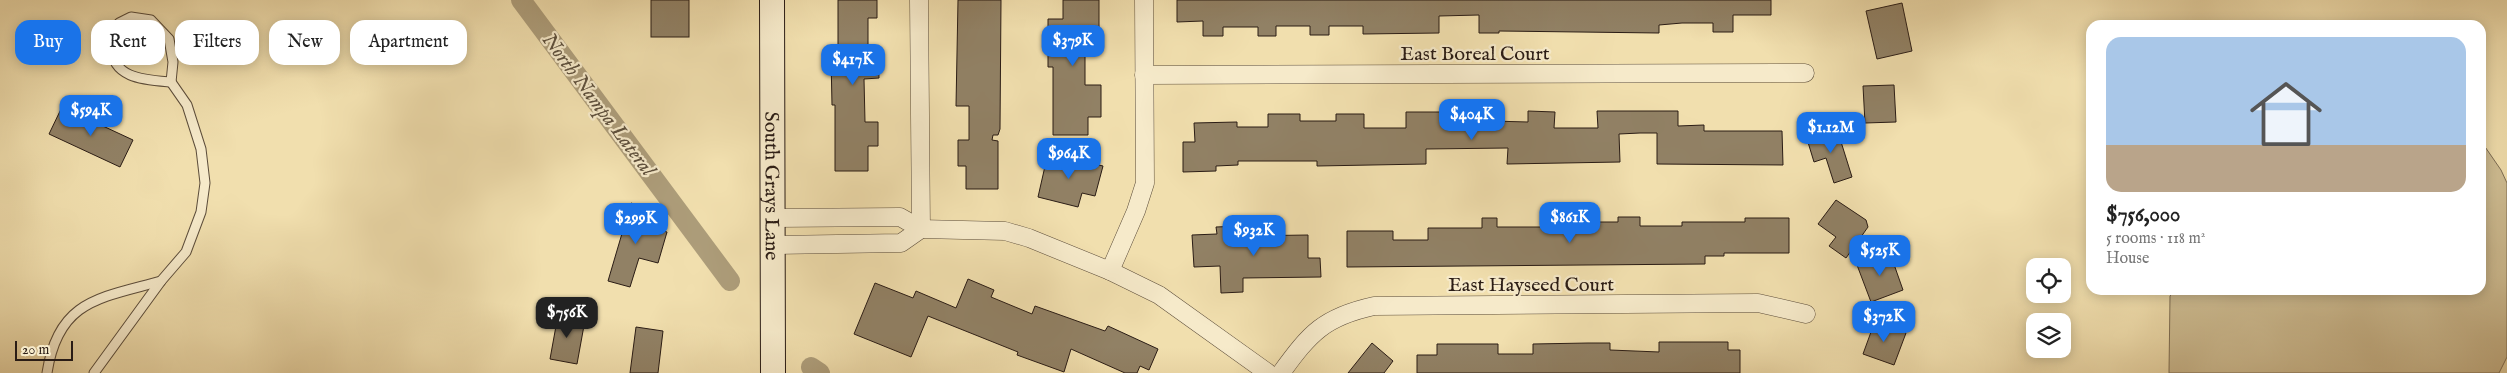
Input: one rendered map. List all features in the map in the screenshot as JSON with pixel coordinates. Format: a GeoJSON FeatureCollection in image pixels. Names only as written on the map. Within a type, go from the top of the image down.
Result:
{"type":"FeatureCollection","features":[{"type":"Feature","properties":{"kind":"street","name":"South Grays Lane"},"geometry":{"type":"LineString","coordinates":[[772,0],[773,373]]}},
{"type":"Feature","properties":{"kind":"street"},"geometry":{"type":"LineString","coordinates":[[919,0],[920,229]]}},
{"type":"Feature","properties":{"kind":"street"},"geometry":{"type":"LineString","coordinates":[[1110,271],[1136,211],[1145,183],[1144,0]]}},
{"type":"Feature","properties":{"kind":"street","name":"East Boreal Court"},"geometry":{"type":"LineString","coordinates":[[1144,75],[1806,73]]}},
{"type":"Feature","properties":{"kind":"street"},"geometry":{"type":"LineString","coordinates":[[774,218],[900,217],[920,229],[1005,231],[1029,238],[1110,271],[1159,295],[1268,373]]}},
{"type":"Feature","properties":{"kind":"street"},"geometry":{"type":"LineString","coordinates":[[774,245],[901,243],[920,229]]}},
{"type":"Feature","properties":{"kind":"street","name":"East Hayseed Court"},"geometry":{"type":"LineString","coordinates":[[1281,373],[1302,344],[1322,325],[1347,312],[1374,306],[1758,303],[1806,314]]}},
{"type":"Feature","properties":{"kind":"lane"},"geometry":{"type":"LineString","coordinates":[[94,373],[161,281],[186,252],[201,212],[205,183],[201,149],[187,105],[171,82],[173,62],[169,39],[151,20],[131,17],[118,23],[111,45],[115,64],[126,75],[171,82]]}},
{"type":"Feature","properties":{"kind":"lane"},"geometry":{"type":"LineString","coordinates":[[47,373],[50,352],[60,328],[91,301],[161,281]]}},
{"type":"Feature","properties":{"kind":"shaded area"},"geometry":{"type":"Polygon","coordinates":[[[2486,148],[2501,170],[2507,183],[2507,357],[2499,373],[2169,373],[2170,296],[2486,295],[2486,148]]]}},
{"type":"Feature","properties":{"kind":"building"},"geometry":{"type":"Polygon","coordinates":[[[651,0],[689,0],[689,37],[651,37],[651,0]]]}},
{"type":"Feature","properties":{"kind":"building"},"geometry":{"type":"Polygon","coordinates":[[[838,0],[877,0],[877,18],[868,18],[868,56],[878,56],[879,78],[864,79],[865,122],[878,122],[878,146],[868,146],[868,171],[835,171],[835,105],[832,105],[831,57],[838,57],[838,0]]]}},
{"type":"Feature","properties":{"kind":"building"},"geometry":{"type":"Polygon","coordinates":[[[958,0],[1001,0],[1000,129],[998,135],[993,135],[992,140],[998,141],[998,189],[966,189],[966,166],[958,166],[958,140],[969,140],[969,106],[956,106],[958,0]]]}},
{"type":"Feature","properties":{"kind":"building"},"geometry":{"type":"Polygon","coordinates":[[[1063,0],[1099,0],[1099,42],[1085,42],[1085,85],[1101,85],[1101,117],[1088,117],[1088,135],[1053,135],[1053,67],[1048,67],[1048,19],[1063,19],[1063,0]]]}},
{"type":"Feature","properties":{"kind":"building"},"geometry":{"type":"Polygon","coordinates":[[[1177,0],[1771,0],[1771,15],[1733,15],[1733,32],[1713,32],[1713,23],[1682,23],[1659,25],[1659,33],[1499,31],[1499,33],[1479,33],[1479,15],[1439,16],[1439,33],[1363,34],[1363,26],[1329,26],[1329,35],[1310,35],[1310,26],[1276,26],[1276,36],[1258,36],[1258,27],[1223,27],[1223,36],[1203,36],[1203,21],[1177,22],[1177,0]]]}},
{"type":"Feature","properties":{"kind":"building"},"geometry":{"type":"Polygon","coordinates":[[[1902,3],[1912,51],[1877,59],[1866,11],[1902,3]]]}},
{"type":"Feature","properties":{"kind":"building"},"geometry":{"type":"Polygon","coordinates":[[[1894,85],[1896,122],[1865,123],[1863,86],[1894,85]]]}},
{"type":"Feature","properties":{"kind":"building"},"geometry":{"type":"Polygon","coordinates":[[[62,107],[133,140],[120,167],[49,134],[62,107]]]}},
{"type":"Feature","properties":{"kind":"building"},"geometry":{"type":"Polygon","coordinates":[[[1528,111],[1555,112],[1554,128],[1598,128],[1597,111],[1678,111],[1678,126],[1704,125],[1704,131],[1782,131],[1783,165],[1657,164],[1657,133],[1640,133],[1619,134],[1620,162],[1507,164],[1508,148],[1426,149],[1426,164],[1317,166],[1317,161],[1238,161],[1238,165],[1216,166],[1216,171],[1183,172],[1183,142],[1195,142],[1194,123],[1237,122],[1237,127],[1268,127],[1268,114],[1300,114],[1300,121],[1336,121],[1336,114],[1364,114],[1364,128],[1406,128],[1406,112],[1491,112],[1491,121],[1528,122],[1528,111]]]}},
{"type":"Feature","properties":{"kind":"building"},"geometry":{"type":"Polygon","coordinates":[[[1837,129],[1852,177],[1834,183],[1826,158],[1814,162],[1807,139],[1837,129]]]}},
{"type":"Feature","properties":{"kind":"building"},"geometry":{"type":"Polygon","coordinates":[[[1048,153],[1103,166],[1095,196],[1082,193],[1078,207],[1038,197],[1048,153]]]}},
{"type":"Feature","properties":{"kind":"building"},"geometry":{"type":"Polygon","coordinates":[[[1836,200],[1866,220],[1868,227],[1846,258],[1829,246],[1836,237],[1818,224],[1836,200]]]}},
{"type":"Feature","properties":{"kind":"building"},"geometry":{"type":"Polygon","coordinates":[[[631,203],[653,210],[648,227],[667,232],[658,263],[639,258],[630,287],[608,281],[631,203]]]}},
{"type":"Feature","properties":{"kind":"building"},"geometry":{"type":"Polygon","coordinates":[[[1618,217],[1640,217],[1640,226],[1682,226],[1682,222],[1745,222],[1745,218],[1789,218],[1789,253],[1724,253],[1724,256],[1705,256],[1705,264],[1347,267],[1347,231],[1393,231],[1393,240],[1428,240],[1428,228],[1482,228],[1482,218],[1497,218],[1497,227],[1553,227],[1553,222],[1618,222],[1618,217]]]}},
{"type":"Feature","properties":{"kind":"building"},"geometry":{"type":"Polygon","coordinates":[[[1241,226],[1241,236],[1308,235],[1308,258],[1320,258],[1321,277],[1243,278],[1243,292],[1221,293],[1220,266],[1194,267],[1192,235],[1217,234],[1216,227],[1241,226]]]}},
{"type":"Feature","properties":{"kind":"building"},"geometry":{"type":"Polygon","coordinates":[[[1890,253],[1903,290],[1871,302],[1857,265],[1890,253]]]}},
{"type":"Feature","properties":{"kind":"building"},"geometry":{"type":"Polygon","coordinates":[[[968,279],[994,290],[991,297],[1032,314],[1035,306],[1105,331],[1108,326],[1158,349],[1149,370],[1140,366],[1137,373],[1125,373],[1071,349],[1064,372],[1017,355],[1018,352],[928,316],[911,357],[854,334],[875,283],[913,298],[916,291],[956,308],[968,279]]]}},
{"type":"Feature","properties":{"kind":"building"},"geometry":{"type":"Polygon","coordinates":[[[558,315],[585,320],[577,364],[550,359],[558,315]]]}},
{"type":"Feature","properties":{"kind":"building"},"geometry":{"type":"Polygon","coordinates":[[[1875,321],[1906,333],[1894,365],[1863,354],[1875,321]]]}},
{"type":"Feature","properties":{"kind":"building"},"geometry":{"type":"Polygon","coordinates":[[[636,327],[663,331],[658,373],[630,373],[636,327]]]}},
{"type":"Feature","properties":{"kind":"building"},"geometry":{"type":"Polygon","coordinates":[[[1659,342],[1728,342],[1728,350],[1740,350],[1740,373],[1417,373],[1417,355],[1437,355],[1437,344],[1498,344],[1498,354],[1533,354],[1533,344],[1588,343],[1610,343],[1610,350],[1659,352],[1659,342]]]}},
{"type":"Feature","properties":{"kind":"building"},"geometry":{"type":"Polygon","coordinates":[[[1372,343],[1393,361],[1384,373],[1348,373],[1372,343]]]}},
{"type":"Feature","properties":{"kind":"waterway","name":"North Nampa Lateral"},"geometry":{"type":"LineString","coordinates":[[521,0],[730,281]]}},
{"type":"Feature","properties":{"kind":"waterway","name":"North Nampa Lateral"},"geometry":{"type":"LineString","coordinates":[[811,367],[820,373]]}}]}
